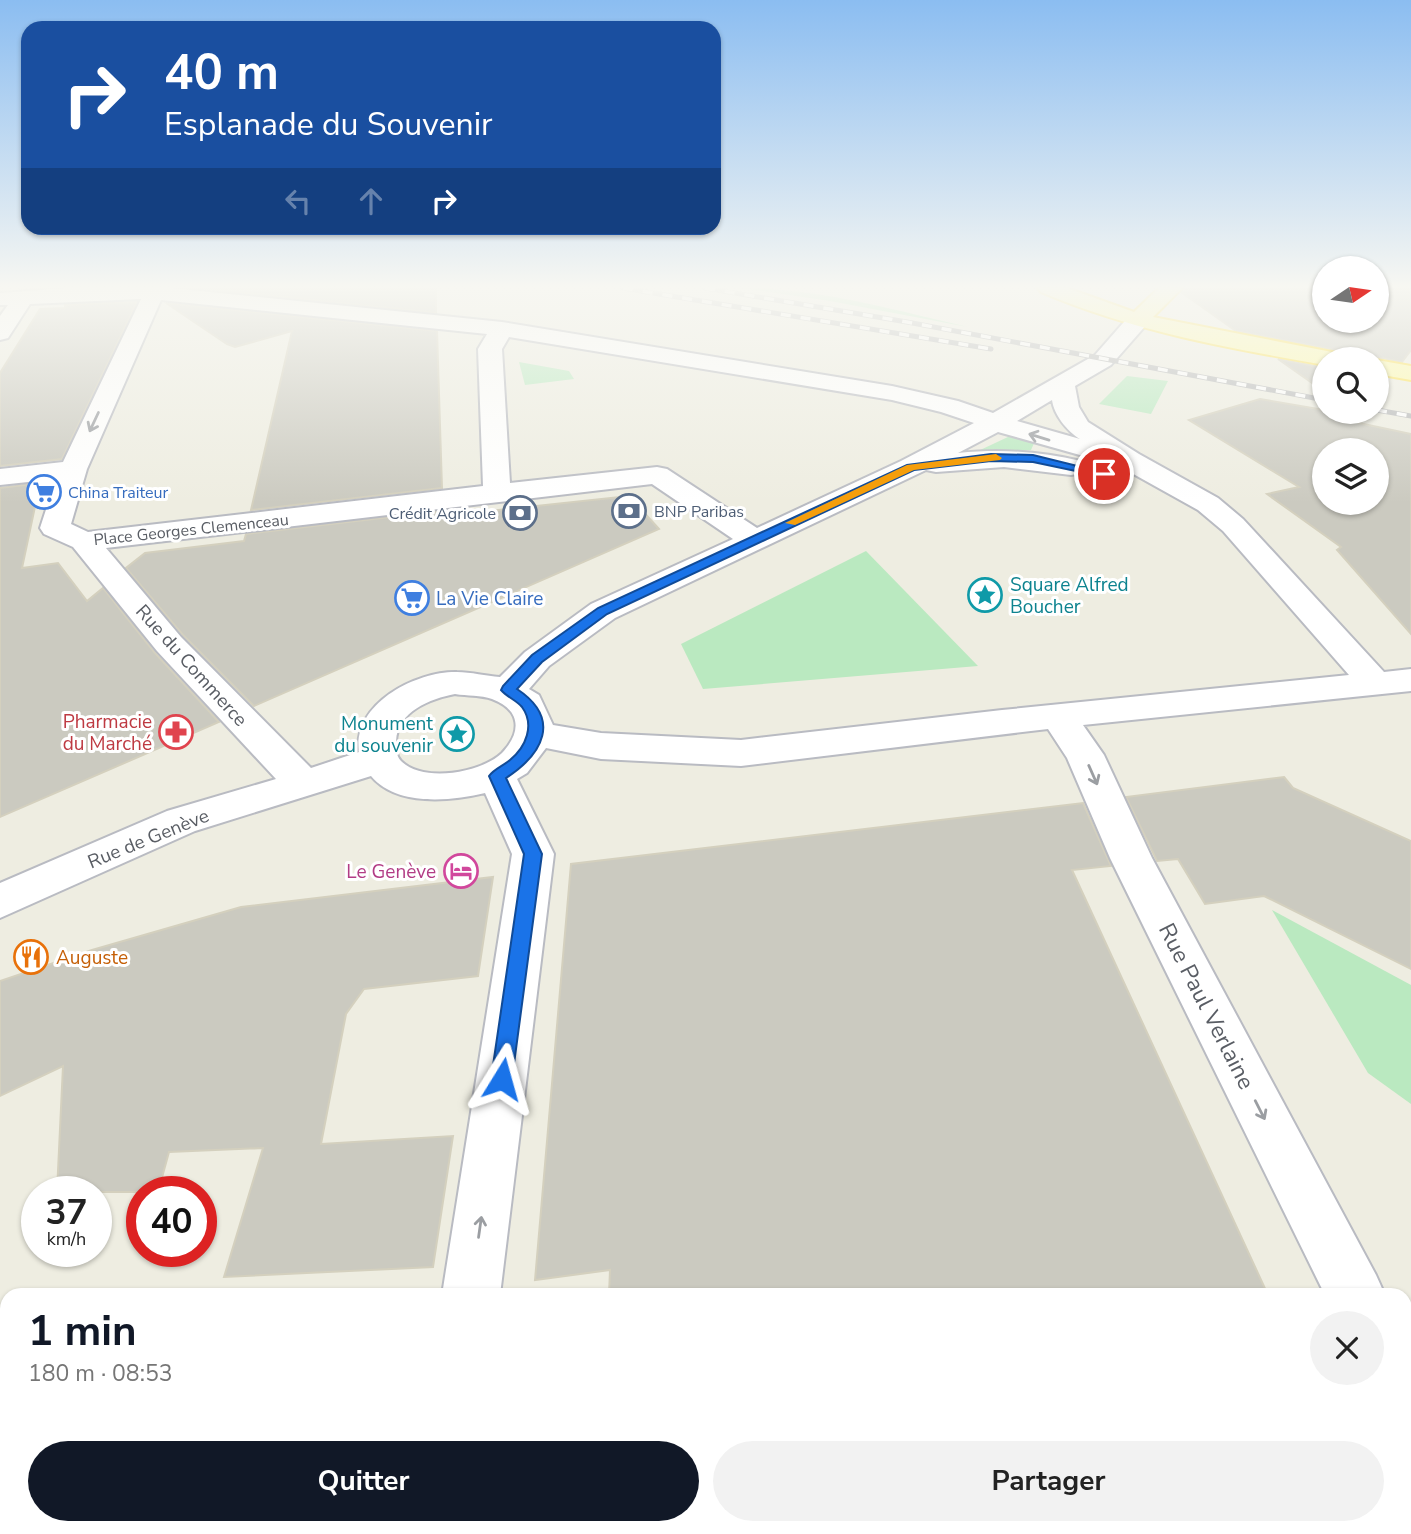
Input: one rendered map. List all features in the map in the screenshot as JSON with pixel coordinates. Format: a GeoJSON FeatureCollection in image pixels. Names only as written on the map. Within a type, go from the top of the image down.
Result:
{"type":"FeatureCollection","features":[{"type":"Feature","properties":{"kind":"main road"},"geometry":{"type":"LineString","coordinates":[[1389,369],[1411,373]]}},
{"type":"Feature","properties":{"kind":"street","name":"Place Georges Clemenceau"},"geometry":{"type":"LineString","coordinates":[[120,360],[72,469],[55,528],[84,541],[657,474],[754,540]]}},
{"type":"Feature","properties":{"kind":"street"},"geometry":{"type":"LineString","coordinates":[[490,360],[496,484],[500,494]]}},
{"type":"Feature","properties":{"kind":"street"},"geometry":{"type":"LineString","coordinates":[[686,360],[892,393],[949,406],[976,433]]}},
{"type":"Feature","properties":{"kind":"street"},"geometry":{"type":"LineString","coordinates":[[508,690],[537,659],[603,611],[911,467],[1063,385],[1103,360]]}},
{"type":"Feature","properties":{"kind":"street"},"geometry":{"type":"LineString","coordinates":[[1063,385],[1066,407],[1079,427],[1129,460],[1208,504],[1233,525],[1393,682]]}},
{"type":"Feature","properties":{"kind":"street"},"geometry":{"type":"LineString","coordinates":[[892,393],[919,418],[976,433],[1039,437],[1129,460]]}},
{"type":"Feature","properties":{"kind":"street"},"geometry":{"type":"LineString","coordinates":[[911,467],[991,458],[1033,458],[1104,474],[1208,504]]}},
{"type":"Feature","properties":{"kind":"street"},"geometry":{"type":"LineString","coordinates":[[0,477],[72,469]]}},
{"type":"Feature","properties":{"kind":"street","name":"Rue du Commerce"},"geometry":{"type":"LineString","coordinates":[[84,541],[169,643],[304,785]]}},
{"type":"Feature","properties":{"kind":"street"},"geometry":{"type":"LineString","coordinates":[[536,734],[601,746],[740,753],[1393,682]]}},
{"type":"Feature","properties":{"kind":"street"},"geometry":{"type":"LineString","coordinates":[[455,683],[484,683],[508,690],[525,701],[535,716],[536,734],[529,750],[516,764],[497,776],[474,785],[451,788],[426,787],[406,782],[390,772],[379,759],[375,740],[383,720],[401,702],[425,690],[455,683]]}},
{"type":"Feature","properties":{"kind":"street","name":"Rue Paul Verlaine"},"geometry":{"type":"LineString","coordinates":[[1058,717],[1085,755],[1131,858],[1352,1288]]}},
{"type":"Feature","properties":{"kind":"street","name":"Rue de Genève"},"geometry":{"type":"LineString","coordinates":[[0,901],[181,821],[304,785],[379,759]]}},
{"type":"Feature","properties":{"kind":"street"},"geometry":{"type":"LineString","coordinates":[[472,1288],[533,854],[497,776]]}},
{"type":"Feature","properties":{"kind":"green space"},"geometry":{"type":"Polygon","coordinates":[[[519,362],[569,371],[574,379],[525,385],[519,362]]]}},
{"type":"Feature","properties":{"kind":"green space"},"geometry":{"type":"Polygon","coordinates":[[[1127,376],[1168,381],[1151,414],[1099,404],[1127,376]]]}},
{"type":"Feature","properties":{"kind":"green space"},"geometry":{"type":"Polygon","coordinates":[[[1010,436],[1035,441],[1031,450],[976,452],[1010,436]]]}},
{"type":"Feature","properties":{"kind":"green space"},"geometry":{"type":"Polygon","coordinates":[[[866,551],[978,666],[703,689],[681,644],[866,551]]]}},
{"type":"Feature","properties":{"kind":"green space"},"geometry":{"type":"Polygon","coordinates":[[[1272,910],[1411,985],[1411,1104],[1368,1073],[1272,910]]]}},
{"type":"Feature","properties":{"kind":"building"},"geometry":{"type":"Polygon","coordinates":[[[8,360],[109,360],[62,459],[0,466],[0,373],[8,360]]]}},
{"type":"Feature","properties":{"kind":"building"},"geometry":{"type":"Polygon","coordinates":[[[285,360],[438,360],[442,488],[251,510],[285,360]]]}},
{"type":"Feature","properties":{"kind":"building"},"geometry":{"type":"Polygon","coordinates":[[[1279,360],[1312,366],[1312,383],[1279,360]]]}},
{"type":"Feature","properties":{"kind":"building"},"geometry":{"type":"Polygon","coordinates":[[[1260,399],[1312,408],[1312,424],[1364,424],[1411,434],[1411,634],[1337,550],[1341,547],[1267,494],[1299,487],[1189,420],[1260,399]]]}},
{"type":"Feature","properties":{"kind":"building"},"geometry":{"type":"Polygon","coordinates":[[[40,483],[22,568],[58,563],[87,601],[103,588],[155,653],[219,722],[0,817],[0,488],[40,483]]]}},
{"type":"Feature","properties":{"kind":"building"},"geometry":{"type":"Polygon","coordinates":[[[629,496],[659,529],[254,706],[183,635],[126,568],[145,553],[244,541],[246,534],[442,511],[442,516],[629,496]]]}},
{"type":"Feature","properties":{"kind":"building"},"geometry":{"type":"Polygon","coordinates":[[[1284,777],[1293,788],[1411,841],[1411,969],[1264,896],[1205,904],[1178,859],[1157,861],[1126,797],[1284,777]]]}},
{"type":"Feature","properties":{"kind":"building"},"geometry":{"type":"Polygon","coordinates":[[[1083,803],[1111,866],[1072,870],[1265,1288],[609,1288],[610,1270],[535,1280],[571,864],[1083,803]]]}},
{"type":"Feature","properties":{"kind":"building"},"geometry":{"type":"Polygon","coordinates":[[[493,877],[478,976],[364,989],[346,1014],[321,1144],[453,1136],[433,1267],[224,1277],[263,1148],[169,1152],[162,1176],[126,1176],[126,1192],[112,1192],[112,1176],[58,1176],[63,1066],[0,1096],[0,981],[92,950],[241,907],[493,877]]]}},
{"type":"Feature","properties":{"kind":"railway"},"geometry":{"type":"LineString","coordinates":[[1108,360],[1312,398]]}},
{"type":"Feature","properties":{"kind":"railway"},"geometry":{"type":"LineString","coordinates":[[1389,412],[1411,416]]}},
{"type":"Feature","properties":{"kind":"slow traffic"},"geometry":{"type":"LineString","coordinates":[[791,523],[911,467],[996,458]]}},
{"type":"Feature","properties":{"kind":"place","name":"China Traiteur"},"geometry":{"type":"Point","coordinates":[44,492]}},
{"type":"Feature","properties":{"kind":"place","name":"BNP Paribas"},"geometry":{"type":"Point","coordinates":[629,511]}},
{"type":"Feature","properties":{"kind":"place","name":"Crédit Agricole"},"geometry":{"type":"Point","coordinates":[520,513]}},
{"type":"Feature","properties":{"kind":"place","name":"Square Alfred Boucher"},"geometry":{"type":"Point","coordinates":[985,595]}},
{"type":"Feature","properties":{"kind":"place","name":"La Vie Claire"},"geometry":{"type":"Point","coordinates":[412,598]}},
{"type":"Feature","properties":{"kind":"place","name":"Pharmacie du Marché"},"geometry":{"type":"Point","coordinates":[176,732]}},
{"type":"Feature","properties":{"kind":"place","name":"Monument du souvenir"},"geometry":{"type":"Point","coordinates":[457,734]}},
{"type":"Feature","properties":{"kind":"place","name":"Le Genève"},"geometry":{"type":"Point","coordinates":[461,871]}},
{"type":"Feature","properties":{"kind":"place","name":"Auguste"},"geometry":{"type":"Point","coordinates":[31,957]}},
{"type":"Feature","properties":{"kind":"route"},"geometry":{"type":"LineString","coordinates":[[502,1079],[533,854],[497,776],[516,764],[529,750],[536,734],[535,716],[525,701],[508,690],[537,659],[603,611],[911,467],[991,458],[1033,458],[1104,474]]}}]}
